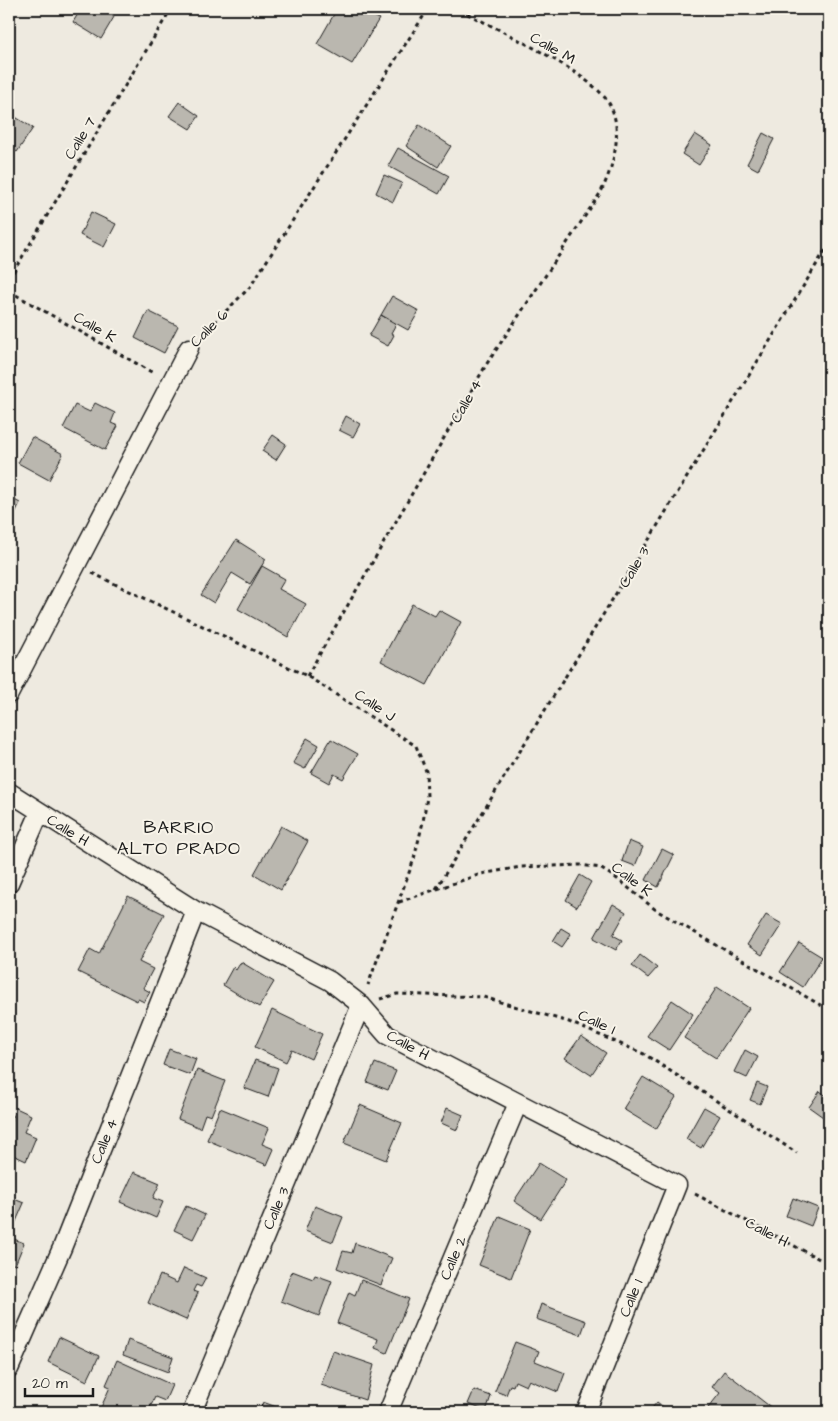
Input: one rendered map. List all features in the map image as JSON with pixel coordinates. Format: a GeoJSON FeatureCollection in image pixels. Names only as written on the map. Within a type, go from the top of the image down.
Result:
{"type":"FeatureCollection","features":[{"type":"Feature","properties":{"kind":"street","name":"Calle 6"},"geometry":{"type":"LineString","coordinates":[[9,694],[189,348]]}},
{"type":"Feature","properties":{"kind":"street","name":"Calle H"},"geometry":{"type":"LineString","coordinates":[[9,792],[196,911],[330,981],[361,1005],[387,1035],[676,1185]]}},
{"type":"Feature","properties":{"kind":"street"},"geometry":{"type":"LineString","coordinates":[[9,883],[40,812]]}},
{"type":"Feature","properties":{"kind":"street","name":"Calle 4"},"geometry":{"type":"LineString","coordinates":[[9,1369],[62,1248],[196,911]]}},
{"type":"Feature","properties":{"kind":"street","name":"Calle 3"},"geometry":{"type":"LineString","coordinates":[[192,1412],[361,1005]]}},
{"type":"Feature","properties":{"kind":"street","name":"Calle 2"},"geometry":{"type":"LineString","coordinates":[[388,1412],[518,1103]]}},
{"type":"Feature","properties":{"kind":"street","name":"Calle 1"},"geometry":{"type":"LineString","coordinates":[[586,1412],[676,1185]]}},
{"type":"Feature","properties":{"kind":"path","name":"Calle 7"},"geometry":{"type":"LineString","coordinates":[[9,279],[171,9]]}},
{"type":"Feature","properties":{"kind":"path","name":"Calle 6"},"geometry":{"type":"LineString","coordinates":[[189,348],[250,287],[428,9]]}},
{"type":"Feature","properties":{"kind":"path","name":"Calle M"},"geometry":{"type":"LineString","coordinates":[[458,9],[561,64],[596,87],[611,106],[615,126]]}},
{"type":"Feature","properties":{"kind":"path","name":"Calle 4"},"geometry":{"type":"LineString","coordinates":[[307,676],[486,365],[601,192],[610,174],[615,154],[615,126]]}},
{"type":"Feature","properties":{"kind":"path","name":"Calle 3"},"geometry":{"type":"LineString","coordinates":[[436,889],[829,244]]}},
{"type":"Feature","properties":{"kind":"path","name":"Calle K"},"geometry":{"type":"LineString","coordinates":[[9,291],[170,383]]}},
{"type":"Feature","properties":{"kind":"path","name":"Calle J"},"geometry":{"type":"LineString","coordinates":[[76,565],[307,676],[416,746],[426,771],[428,797],[423,822],[414,860],[361,1005]]}},
{"type":"Feature","properties":{"kind":"path","name":"Calle K"},"geometry":{"type":"LineString","coordinates":[[399,902],[481,874],[521,867],[581,865],[600,868],[616,878],[656,910],[829,1010]]}},
{"type":"Feature","properties":{"kind":"path","name":"Calle I"},"geometry":{"type":"LineString","coordinates":[[361,1005],[397,994],[484,997],[570,1022],[644,1054],[797,1153]]}},
{"type":"Feature","properties":{"kind":"path","name":"Calle H"},"geometry":{"type":"LineString","coordinates":[[676,1185],[829,1264]]}},
{"type":"Feature","properties":{"kind":"building"},"geometry":{"type":"Polygon","coordinates":[[[81,9],[100,9],[114,17],[101,39],[73,22],[81,9]]]}},
{"type":"Feature","properties":{"kind":"building"},"geometry":{"type":"Polygon","coordinates":[[[337,9],[362,9],[379,19],[352,64],[317,44],[337,9]]]}},
{"type":"Feature","properties":{"kind":"building"},"geometry":{"type":"Polygon","coordinates":[[[179,102],[199,116],[190,129],[169,116],[179,102]]]}},
{"type":"Feature","properties":{"kind":"building"},"geometry":{"type":"Polygon","coordinates":[[[9,113],[33,128],[17,152],[9,147],[9,113]]]}},
{"type":"Feature","properties":{"kind":"building"},"geometry":{"type":"Polygon","coordinates":[[[419,125],[451,146],[438,167],[406,146],[419,125]]]}},
{"type":"Feature","properties":{"kind":"building"},"geometry":{"type":"Polygon","coordinates":[[[763,133],[774,139],[758,170],[747,164],[763,133]]]}},
{"type":"Feature","properties":{"kind":"building"},"geometry":{"type":"Polygon","coordinates":[[[695,134],[712,145],[699,165],[682,154],[695,134]]]}},
{"type":"Feature","properties":{"kind":"building"},"geometry":{"type":"Polygon","coordinates":[[[398,148],[449,176],[439,194],[388,166],[398,148]]]}},
{"type":"Feature","properties":{"kind":"building"},"geometry":{"type":"Polygon","coordinates":[[[384,175],[402,183],[393,202],[376,193],[384,175]]]}},
{"type":"Feature","properties":{"kind":"building"},"geometry":{"type":"Polygon","coordinates":[[[91,212],[116,224],[104,247],[80,235],[91,212]]]}},
{"type":"Feature","properties":{"kind":"building"},"geometry":{"type":"Polygon","coordinates":[[[392,296],[419,311],[408,330],[381,315],[392,296]]]}},
{"type":"Feature","properties":{"kind":"building"},"geometry":{"type":"Polygon","coordinates":[[[148,311],[178,326],[164,353],[135,338],[148,311]]]}},
{"type":"Feature","properties":{"kind":"building"},"geometry":{"type":"Polygon","coordinates":[[[381,315],[396,324],[391,333],[394,335],[388,346],[369,336],[381,315]]]}},
{"type":"Feature","properties":{"kind":"building"},"geometry":{"type":"Polygon","coordinates":[[[95,403],[115,413],[111,423],[118,426],[105,450],[63,428],[75,405],[90,412],[95,403]]]}},
{"type":"Feature","properties":{"kind":"building"},"geometry":{"type":"Polygon","coordinates":[[[346,416],[360,424],[353,437],[339,430],[346,416]]]}},
{"type":"Feature","properties":{"kind":"building"},"geometry":{"type":"Polygon","coordinates":[[[273,435],[286,444],[276,460],[262,451],[273,435]]]}},
{"type":"Feature","properties":{"kind":"building"},"geometry":{"type":"Polygon","coordinates":[[[32,437],[63,454],[49,480],[18,463],[32,437]]]}},
{"type":"Feature","properties":{"kind":"building"},"geometry":{"type":"Polygon","coordinates":[[[9,497],[20,503],[9,525],[9,497]]]}},
{"type":"Feature","properties":{"kind":"building"},"geometry":{"type":"Polygon","coordinates":[[[236,540],[266,559],[250,584],[232,573],[214,603],[201,595],[236,540]]]}},
{"type":"Feature","properties":{"kind":"building"},"geometry":{"type":"Polygon","coordinates":[[[262,566],[285,579],[279,589],[306,604],[288,637],[238,609],[262,566]]]}},
{"type":"Feature","properties":{"kind":"building"},"geometry":{"type":"Polygon","coordinates":[[[412,604],[435,616],[439,610],[461,622],[427,685],[381,661],[412,604]]]}},
{"type":"Feature","properties":{"kind":"building"},"geometry":{"type":"Polygon","coordinates":[[[307,738],[319,745],[305,769],[293,763],[307,738]]]}},
{"type":"Feature","properties":{"kind":"building"},"geometry":{"type":"Polygon","coordinates":[[[331,739],[358,754],[343,779],[334,774],[329,783],[311,773],[331,739]]]}},
{"type":"Feature","properties":{"kind":"building"},"geometry":{"type":"Polygon","coordinates":[[[281,826],[308,841],[281,890],[254,874],[281,826]]]}},
{"type":"Feature","properties":{"kind":"building"},"geometry":{"type":"Polygon","coordinates":[[[629,841],[643,847],[635,866],[622,861],[629,841]]]}},
{"type":"Feature","properties":{"kind":"building"},"geometry":{"type":"Polygon","coordinates":[[[662,849],[674,855],[658,887],[646,880],[662,849]]]}},
{"type":"Feature","properties":{"kind":"building"},"geometry":{"type":"Polygon","coordinates":[[[580,875],[591,882],[577,907],[566,900],[580,875]]]}},
{"type":"Feature","properties":{"kind":"building"},"geometry":{"type":"Polygon","coordinates":[[[128,896],[164,914],[139,962],[153,969],[143,988],[150,992],[144,1002],[138,999],[137,1001],[78,972],[90,949],[99,954],[128,896]]]}},
{"type":"Feature","properties":{"kind":"building"},"geometry":{"type":"Polygon","coordinates":[[[613,904],[626,912],[613,935],[622,940],[616,950],[594,938],[613,904]]]}},
{"type":"Feature","properties":{"kind":"building"},"geometry":{"type":"Polygon","coordinates":[[[766,915],[782,924],[762,955],[747,945],[766,915]]]}},
{"type":"Feature","properties":{"kind":"building"},"geometry":{"type":"Polygon","coordinates":[[[561,928],[571,934],[562,947],[553,941],[561,928]]]}},
{"type":"Feature","properties":{"kind":"building"},"geometry":{"type":"Polygon","coordinates":[[[799,943],[822,957],[803,987],[780,972],[799,943]]]}},
{"type":"Feature","properties":{"kind":"building"},"geometry":{"type":"Polygon","coordinates":[[[640,955],[657,968],[648,978],[632,966],[640,955]]]}},
{"type":"Feature","properties":{"kind":"building"},"geometry":{"type":"Polygon","coordinates":[[[241,962],[274,982],[259,1007],[223,985],[233,967],[236,970],[241,962]]]}},
{"type":"Feature","properties":{"kind":"building"},"geometry":{"type":"Polygon","coordinates":[[[717,987],[749,1008],[716,1058],[684,1038],[717,987]]]}},
{"type":"Feature","properties":{"kind":"building"},"geometry":{"type":"Polygon","coordinates":[[[672,1000],[693,1014],[669,1050],[647,1036],[672,1000]]]}},
{"type":"Feature","properties":{"kind":"building"},"geometry":{"type":"Polygon","coordinates":[[[272,1010],[322,1034],[311,1059],[292,1050],[286,1062],[255,1047],[272,1010]]]}},
{"type":"Feature","properties":{"kind":"building"},"geometry":{"type":"Polygon","coordinates":[[[581,1036],[606,1053],[591,1075],[565,1058],[581,1036]]]}},
{"type":"Feature","properties":{"kind":"building"},"geometry":{"type":"Polygon","coordinates":[[[169,1049],[196,1059],[190,1075],[163,1065],[169,1049]]]}},
{"type":"Feature","properties":{"kind":"building"},"geometry":{"type":"Polygon","coordinates":[[[745,1050],[758,1057],[747,1078],[734,1072],[745,1050]]]}},
{"type":"Feature","properties":{"kind":"building"},"geometry":{"type":"Polygon","coordinates":[[[255,1060],[278,1068],[268,1097],[244,1088],[255,1060]]]}},
{"type":"Feature","properties":{"kind":"building"},"geometry":{"type":"Polygon","coordinates":[[[375,1063],[396,1071],[388,1090],[367,1082],[375,1063]]]}},
{"type":"Feature","properties":{"kind":"building"},"geometry":{"type":"Polygon","coordinates":[[[197,1070],[225,1081],[211,1116],[205,1114],[200,1128],[178,1119],[197,1070]]]}},
{"type":"Feature","properties":{"kind":"building"},"geometry":{"type":"Polygon","coordinates":[[[643,1077],[676,1097],[656,1129],[623,1109],[643,1077]]]}},
{"type":"Feature","properties":{"kind":"building"},"geometry":{"type":"Polygon","coordinates":[[[757,1083],[767,1087],[760,1104],[750,1100],[757,1083]]]}},
{"type":"Feature","properties":{"kind":"building"},"geometry":{"type":"Polygon","coordinates":[[[820,1091],[829,1098],[829,1108],[823,1117],[809,1107],[820,1091]]]}},
{"type":"Feature","properties":{"kind":"building"},"geometry":{"type":"Polygon","coordinates":[[[360,1105],[402,1123],[386,1160],[344,1143],[360,1105]]]}},
{"type":"Feature","properties":{"kind":"building"},"geometry":{"type":"Polygon","coordinates":[[[704,1107],[720,1116],[701,1148],[686,1139],[704,1107]]]}},
{"type":"Feature","properties":{"kind":"building"},"geometry":{"type":"Polygon","coordinates":[[[16,1108],[31,1115],[24,1132],[36,1137],[26,1161],[9,1153],[9,1124],[16,1108]]]}},
{"type":"Feature","properties":{"kind":"building"},"geometry":{"type":"Polygon","coordinates":[[[220,1108],[269,1128],[262,1144],[274,1149],[267,1165],[207,1140],[220,1108]]]}},
{"type":"Feature","properties":{"kind":"building"},"geometry":{"type":"Polygon","coordinates":[[[447,1108],[463,1115],[457,1130],[441,1123],[447,1108]]]}},
{"type":"Feature","properties":{"kind":"building"},"geometry":{"type":"Polygon","coordinates":[[[539,1163],[566,1180],[541,1219],[514,1201],[539,1163]]]}},
{"type":"Feature","properties":{"kind":"building"},"geometry":{"type":"Polygon","coordinates":[[[134,1172],[160,1183],[153,1198],[163,1202],[156,1218],[120,1202],[134,1172]]]}},
{"type":"Feature","properties":{"kind":"building"},"geometry":{"type":"Polygon","coordinates":[[[9,1197],[24,1203],[11,1233],[9,1232],[9,1197]]]}},
{"type":"Feature","properties":{"kind":"building"},"geometry":{"type":"Polygon","coordinates":[[[793,1198],[818,1208],[811,1226],[786,1216],[793,1198]]]}},
{"type":"Feature","properties":{"kind":"building"},"geometry":{"type":"Polygon","coordinates":[[[186,1206],[205,1215],[193,1239],[174,1230],[186,1206]]]}},
{"type":"Feature","properties":{"kind":"building"},"geometry":{"type":"Polygon","coordinates":[[[315,1206],[343,1217],[333,1242],[305,1231],[315,1206]]]}},
{"type":"Feature","properties":{"kind":"building"},"geometry":{"type":"Polygon","coordinates":[[[499,1216],[530,1229],[511,1278],[479,1265],[499,1216]]]}},
{"type":"Feature","properties":{"kind":"building"},"geometry":{"type":"Polygon","coordinates":[[[9,1237],[24,1243],[15,1265],[9,1262],[9,1237]]]}},
{"type":"Feature","properties":{"kind":"building"},"geometry":{"type":"Polygon","coordinates":[[[355,1243],[392,1258],[381,1285],[337,1268],[343,1251],[352,1253],[355,1243]]]}},
{"type":"Feature","properties":{"kind":"building"},"geometry":{"type":"Polygon","coordinates":[[[184,1268],[206,1278],[201,1287],[196,1285],[193,1291],[198,1293],[186,1320],[148,1303],[160,1275],[177,1283],[184,1268]]]}},
{"type":"Feature","properties":{"kind":"building"},"geometry":{"type":"Polygon","coordinates":[[[292,1271],[313,1279],[315,1275],[332,1281],[319,1316],[281,1301],[292,1271]]]}},
{"type":"Feature","properties":{"kind":"building"},"geometry":{"type":"Polygon","coordinates":[[[361,1280],[409,1299],[387,1353],[375,1348],[378,1339],[337,1323],[349,1292],[355,1295],[361,1280]]]}},
{"type":"Feature","properties":{"kind":"building"},"geometry":{"type":"Polygon","coordinates":[[[541,1304],[586,1321],[581,1335],[536,1319],[541,1304]]]}},
{"type":"Feature","properties":{"kind":"building"},"geometry":{"type":"Polygon","coordinates":[[[59,1337],[99,1356],[87,1381],[48,1362],[59,1337]]]}},
{"type":"Feature","properties":{"kind":"building"},"geometry":{"type":"Polygon","coordinates":[[[128,1340],[173,1357],[168,1372],[123,1355],[128,1340]]]}},
{"type":"Feature","properties":{"kind":"building"},"geometry":{"type":"Polygon","coordinates":[[[515,1342],[539,1351],[535,1361],[565,1373],[558,1392],[529,1380],[526,1386],[515,1381],[513,1386],[510,1385],[506,1395],[495,1391],[515,1342]]]}},
{"type":"Feature","properties":{"kind":"building"},"geometry":{"type":"Polygon","coordinates":[[[333,1351],[374,1365],[365,1400],[321,1385],[333,1351]]]}},
{"type":"Feature","properties":{"kind":"building"},"geometry":{"type":"Polygon","coordinates":[[[117,1360],[172,1385],[165,1401],[155,1397],[148,1412],[99,1412],[110,1387],[106,1385],[117,1360]]]}},
{"type":"Feature","properties":{"kind":"building"},"geometry":{"type":"Polygon","coordinates":[[[724,1371],[777,1412],[705,1412],[720,1393],[712,1387],[724,1371]]]}},
{"type":"Feature","properties":{"kind":"building"},"geometry":{"type":"Polygon","coordinates":[[[474,1390],[491,1396],[486,1411],[468,1404],[474,1390]]]}},
{"type":"Feature","properties":{"kind":"building"},"geometry":{"type":"Polygon","coordinates":[[[263,1402],[279,1408],[278,1412],[259,1412],[263,1402]]]}},
{"type":"Feature","properties":{"kind":"building"},"geometry":{"type":"Polygon","coordinates":[[[657,1402],[670,1412],[649,1412],[657,1402]]]}},
{"type":"Feature","properties":{"kind":"district","name":"BARRIO ALTO PRADO"},"geometry":{"type":"Point","coordinates":[179,838]}}]}
